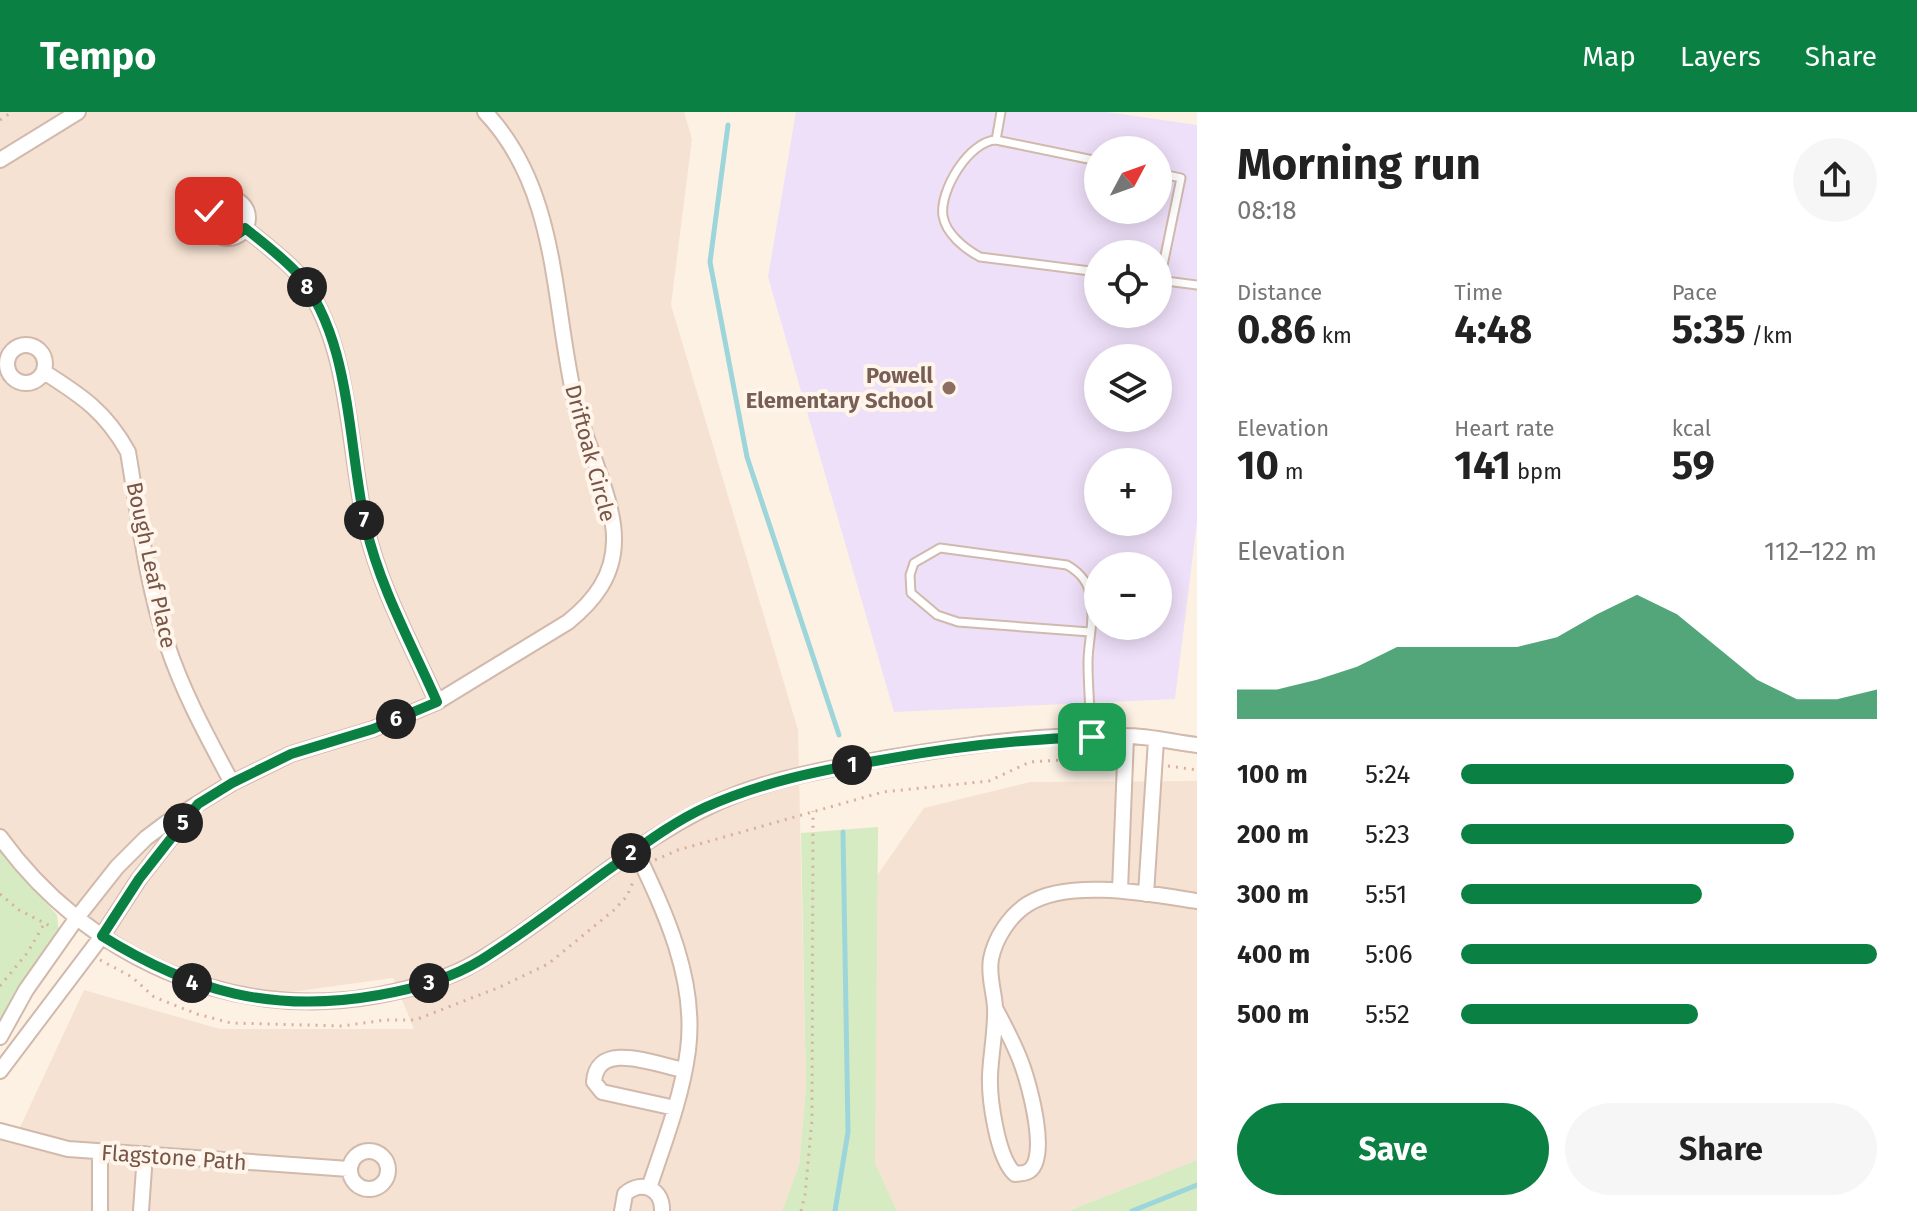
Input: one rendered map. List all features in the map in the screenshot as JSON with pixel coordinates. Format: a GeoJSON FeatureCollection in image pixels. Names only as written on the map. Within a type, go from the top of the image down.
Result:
{"type":"FeatureCollection","features":[{"type":"Feature","properties":{"kind":"street"},"geometry":{"type":"LineString","coordinates":[[0,160],[78,112]]}},
{"type":"Feature","properties":{"kind":"street","name":"Driftoak Circle"},"geometry":{"type":"LineString","coordinates":[[0,1037],[26,990],[76,919],[117,867],[146,838],[232,783],[291,754],[373,729],[437,702],[506,662],[585,608],[599,591],[607,575],[614,541],[610,514],[577,407],[547,238],[528,175],[515,149],[485,112]]}},
{"type":"Feature","properties":{"kind":"street"},"geometry":{"type":"LineString","coordinates":[[245,228],[294,270],[320,309],[330,333],[340,371],[373,555],[437,702]]}},
{"type":"Feature","properties":{"kind":"street","name":"Bough Leaf Place"},"geometry":{"type":"LineString","coordinates":[[44,372],[85,398],[117,431],[128,452],[157,613],[167,645],[232,783]]}},
{"type":"Feature","properties":{"kind":"street"},"geometry":{"type":"LineString","coordinates":[[1120,890],[1126,736]]}},
{"type":"Feature","properties":{"kind":"street"},"geometry":{"type":"LineString","coordinates":[[0,837],[29,874],[76,919],[141,960],[183,980],[291,1003],[361,998],[421,986],[479,961],[664,829],[705,808],[774,781],[928,751],[1015,740],[1126,736],[1197,745]]}},
{"type":"Feature","properties":{"kind":"street"},"geometry":{"type":"LineString","coordinates":[[1146,894],[1156,740]]}},
{"type":"Feature","properties":{"kind":"street","name":"Driftoak Circle"},"geometry":{"type":"LineString","coordinates":[[0,1071],[102,936],[139,879],[198,804]]}},
{"type":"Feature","properties":{"kind":"street"},"geometry":{"type":"LineString","coordinates":[[635,849],[663,908],[679,957],[690,1021],[684,1070],[675,1108],[649,1188]]}},
{"type":"Feature","properties":{"kind":"street"},"geometry":{"type":"LineString","coordinates":[[995,1008],[1023,1067],[1039,1154],[1035,1166],[1027,1172],[1015,1174],[1007,1167],[1001,1149],[990,1079],[995,1008],[991,960],[997,941],[1013,916],[1044,896],[1063,892],[1120,890],[1197,901]]}},
{"type":"Feature","properties":{"kind":"street"},"geometry":{"type":"LineString","coordinates":[[675,1108],[602,1092],[594,1082],[595,1070],[602,1061],[614,1056],[684,1070]]}},
{"type":"Feature","properties":{"kind":"street","name":"Flagstone Path"},"geometry":{"type":"LineString","coordinates":[[0,1131],[49,1146],[100,1152],[349,1169]]}},
{"type":"Feature","properties":{"kind":"street"},"geometry":{"type":"LineString","coordinates":[[100,1152],[100,1211]]}},
{"type":"Feature","properties":{"kind":"street"},"geometry":{"type":"LineString","coordinates":[[141,1211],[145,1154]]}},
{"type":"Feature","properties":{"kind":"street"},"geometry":{"type":"LineString","coordinates":[[622,1211],[622,1200],[630,1190],[643,1186],[660,1197],[662,1211]]}},
{"type":"Feature","properties":{"kind":"lane"},"geometry":{"type":"LineString","coordinates":[[996,140],[1001,112]]}},
{"type":"Feature","properties":{"kind":"lane"},"geometry":{"type":"LineString","coordinates":[[1084,158],[996,140],[986,141],[971,152],[949,185],[943,204],[943,220],[966,250],[980,257],[1084,270]]}},
{"type":"Feature","properties":{"kind":"lane"},"geometry":{"type":"LineString","coordinates":[[1172,176],[1181,178],[1172,220]]}},
{"type":"Feature","properties":{"kind":"lane"},"geometry":{"type":"LineString","coordinates":[[1172,282],[1197,285]]}},
{"type":"Feature","properties":{"kind":"lane"},"geometry":{"type":"LineString","coordinates":[[940,548],[1067,565],[1079,572],[1086,582],[1092,601],[1090,632],[958,622],[937,615],[911,593],[910,575],[914,563],[940,548]]}},
{"type":"Feature","properties":{"kind":"lane"},"geometry":{"type":"LineString","coordinates":[[1089,640],[1092,737]]}},
{"type":"Feature","properties":{"kind":"path"},"geometry":{"type":"LineString","coordinates":[[0,120],[12,112]]}},
{"type":"Feature","properties":{"kind":"path"},"geometry":{"type":"LineString","coordinates":[[801,1211],[807,1183],[812,1120],[813,811]]}},
{"type":"Feature","properties":{"kind":"path"},"geometry":{"type":"LineString","coordinates":[[0,986],[28,952],[44,924]]}},
{"type":"Feature","properties":{"kind":"shaded area"},"geometry":{"type":"Polygon","coordinates":[[[0,112],[684,112],[692,139],[671,305],[798,730],[806,1089],[799,1167],[782,1211],[0,1211],[0,1131],[16,1136],[84,990],[220,1029],[414,1029],[393,978],[291,992],[219,990],[102,936],[0,837],[0,112]]]}},
{"type":"Feature","properties":{"kind":"shaded area","name":"Powell Elementary School"},"geometry":{"type":"Polygon","coordinates":[[[796,112],[1107,112],[1197,125],[1197,522],[1175,699],[894,712],[768,277],[796,112]]]}},
{"type":"Feature","properties":{"kind":"shaded area"},"geometry":{"type":"Polygon","coordinates":[[[1197,781],[1197,1160],[1068,1211],[897,1211],[875,1163],[876,877],[924,808],[1030,782],[1197,781]]]}},
{"type":"Feature","properties":{"kind":"green space"},"geometry":{"type":"Polygon","coordinates":[[[878,827],[875,1163],[897,1211],[782,1211],[799,1166],[806,1089],[801,833],[878,827]]]}},
{"type":"Feature","properties":{"kind":"green space"},"geometry":{"type":"Polygon","coordinates":[[[0,851],[57,915],[59,933],[17,991],[0,1021],[0,851]]]}},
{"type":"Feature","properties":{"kind":"green space"},"geometry":{"type":"Polygon","coordinates":[[[1197,1160],[1197,1211],[1068,1211],[1197,1160]]]}},
{"type":"Feature","properties":{"kind":"waterway"},"geometry":{"type":"LineString","coordinates":[[728,125],[710,262],[747,457],[839,735]]}},
{"type":"Feature","properties":{"kind":"waterway"},"geometry":{"type":"LineString","coordinates":[[835,1211],[848,1132],[843,832]]}},
{"type":"Feature","properties":{"kind":"waterway"},"geometry":{"type":"LineString","coordinates":[[1132,1211],[1197,1185]]}},
{"type":"Feature","properties":{"kind":"place","name":"Powell Elementary School"},"geometry":{"type":"Point","coordinates":[949,388]}},
{"type":"Feature","properties":{"kind":"route"},"geometry":{"type":"LineString","coordinates":[[209,211],[209,224],[216,234],[235,237],[245,228],[294,270],[320,309],[340,371],[350,441],[373,555],[437,702],[373,729],[318,744],[265,765],[198,804],[139,879],[102,936],[141,960],[183,980],[256,999],[291,1003],[361,998],[421,986],[479,961],[664,829],[740,793],[774,781],[928,751],[1015,740],[1092,737]]}}]}
